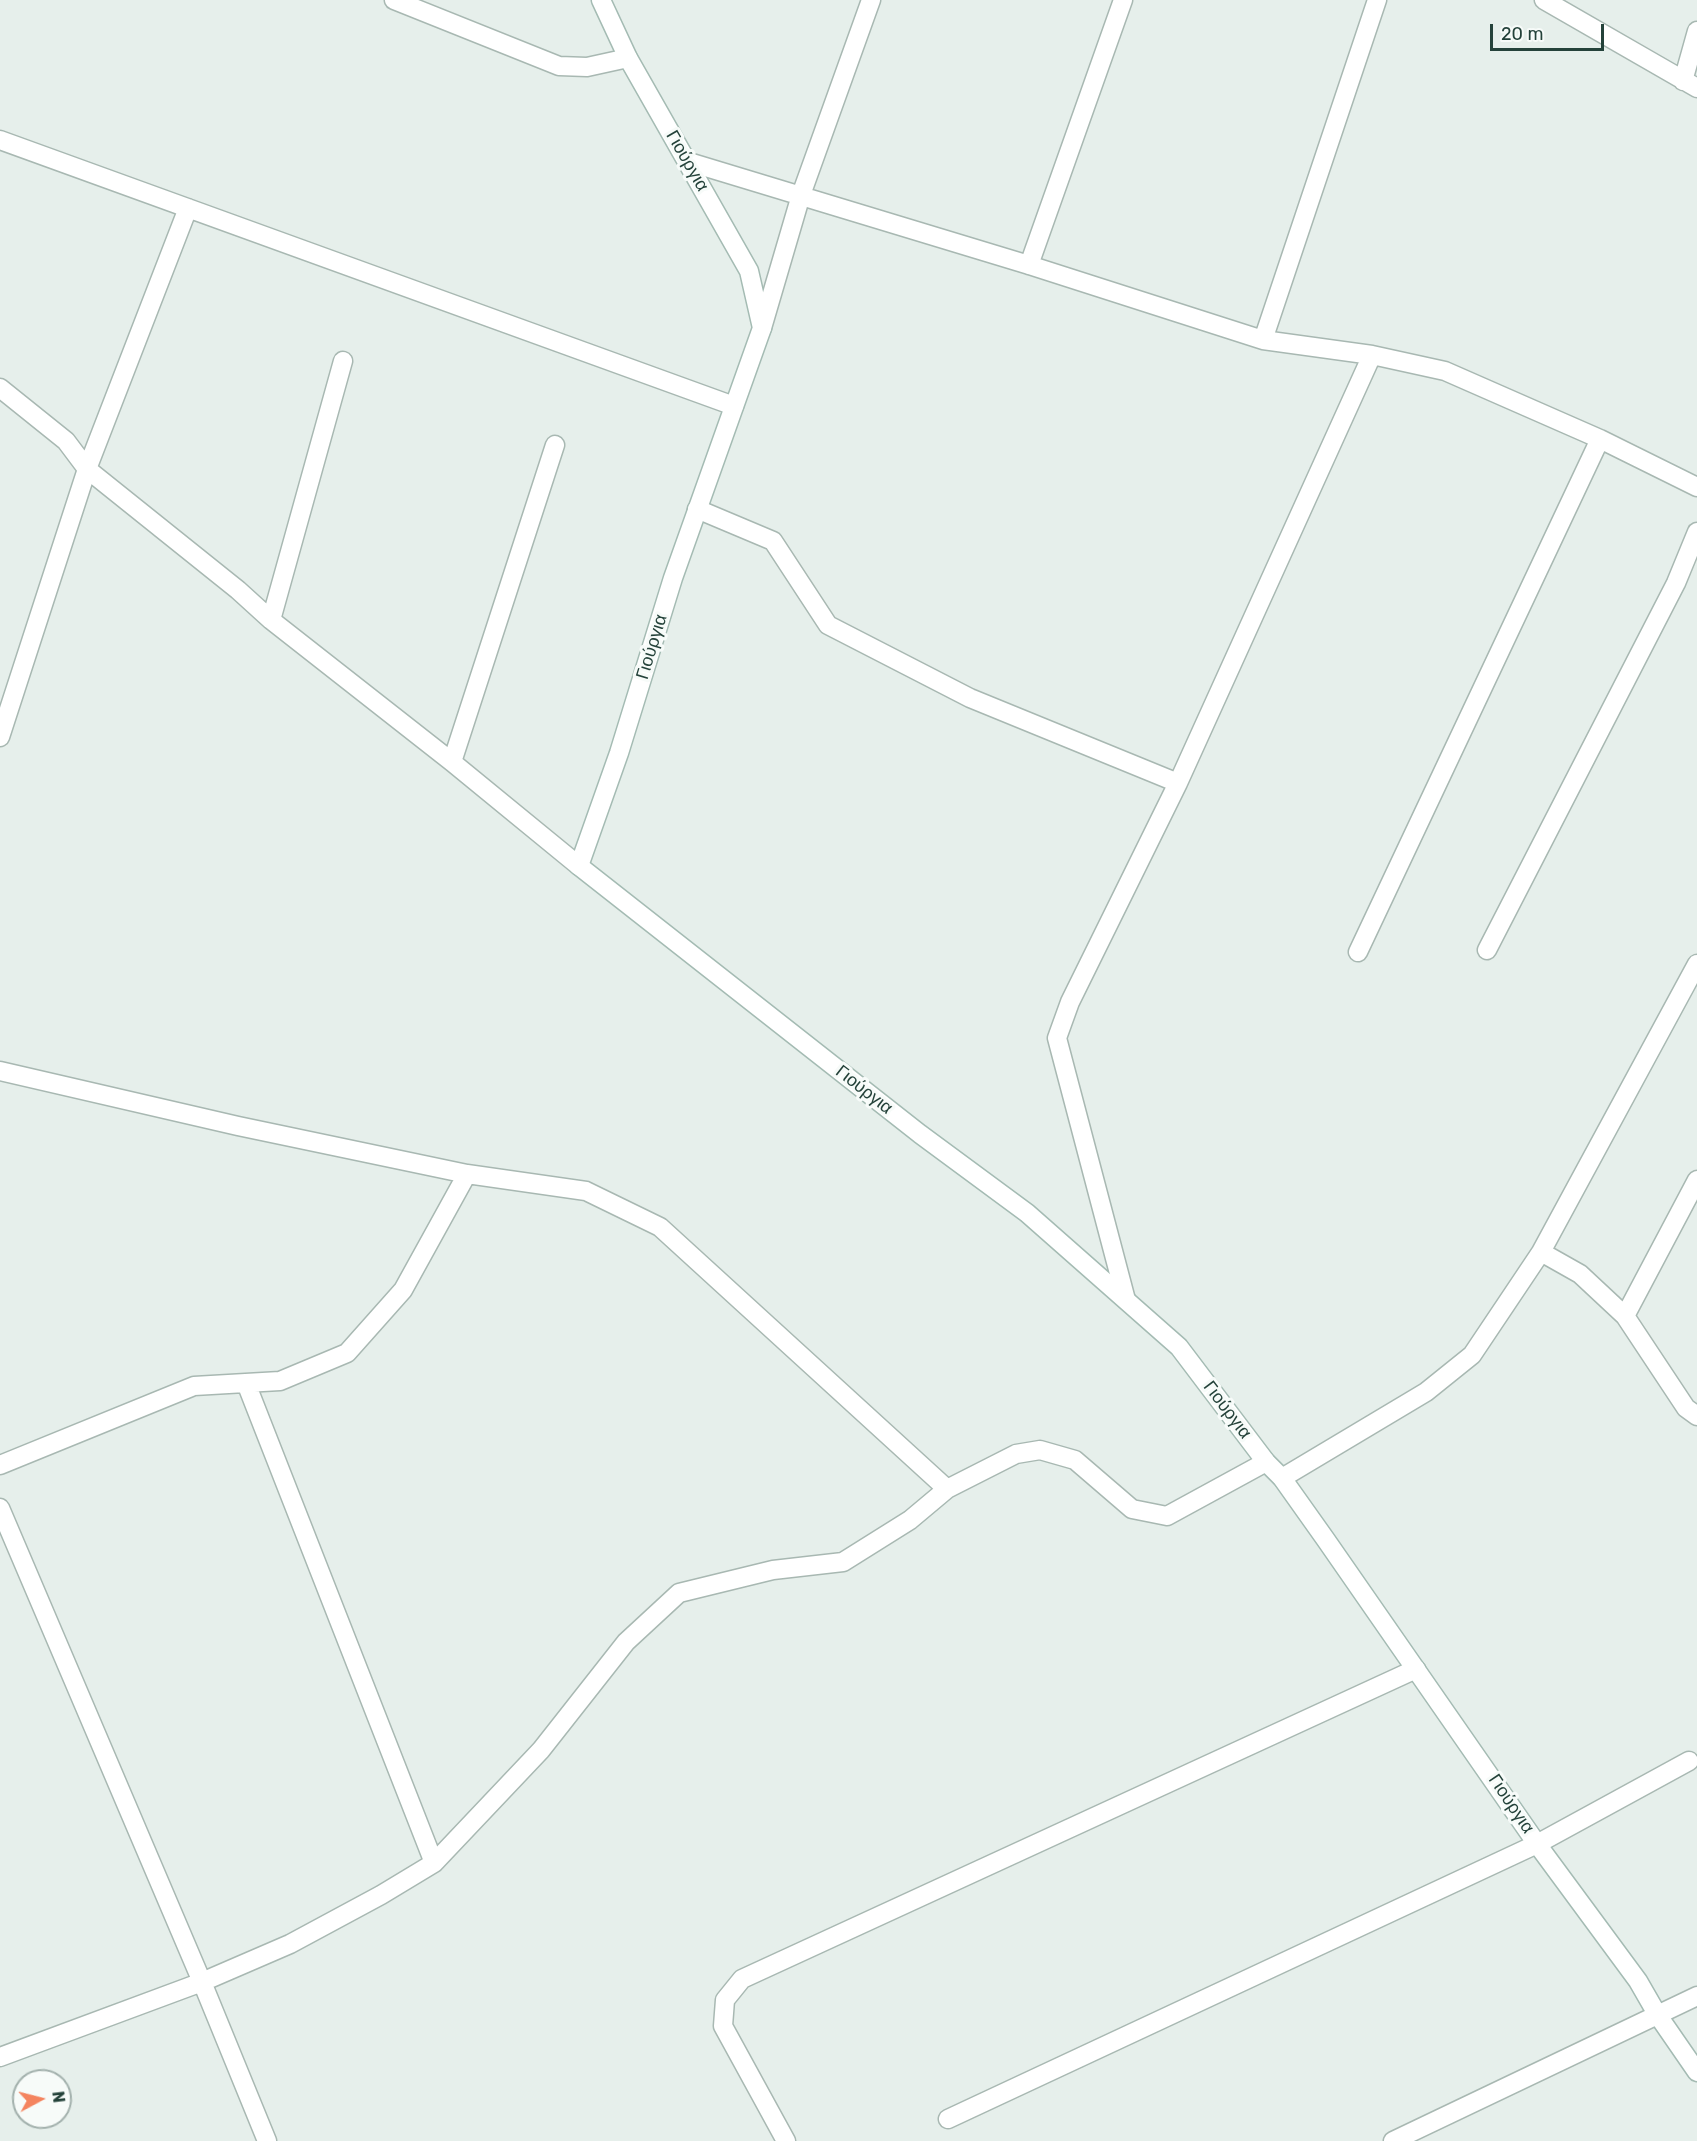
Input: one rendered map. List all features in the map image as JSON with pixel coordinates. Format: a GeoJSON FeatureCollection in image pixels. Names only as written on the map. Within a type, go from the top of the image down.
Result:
{"type":"FeatureCollection","features":[{"type":"Feature","properties":{"kind":"street"},"geometry":{"type":"LineString","coordinates":[[394,0],[559,66],[587,67],[628,58]]}},
{"type":"Feature","properties":{"kind":"street","name":"Γιούργια"},"geometry":{"type":"LineString","coordinates":[[601,0],[628,58],[749,271],[762,328],[673,578],[619,753],[579,866],[920,1134],[1027,1213],[1179,1347],[1266,1462],[1282,1478],[1537,1844],[1638,1982],[1697,2072]]}},
{"type":"Feature","properties":{"kind":"street"},"geometry":{"type":"LineString","coordinates":[[762,328],[801,195],[871,0]]}},
{"type":"Feature","properties":{"kind":"street"},"geometry":{"type":"LineString","coordinates":[[1029,265],[1123,0]]}},
{"type":"Feature","properties":{"kind":"street"},"geometry":{"type":"LineString","coordinates":[[1263,340],[1377,0]]}},
{"type":"Feature","properties":{"kind":"street"},"geometry":{"type":"LineString","coordinates":[[1544,0],[1690,84],[1697,31]]}},
{"type":"Feature","properties":{"kind":"street"},"geometry":{"type":"LineString","coordinates":[[0,140],[734,406]]}},
{"type":"Feature","properties":{"kind":"street"},"geometry":{"type":"LineString","coordinates":[[689,162],[1029,265],[1263,340],[1372,355],[1445,371],[1600,439],[1697,487]]}},
{"type":"Feature","properties":{"kind":"street"},"geometry":{"type":"LineString","coordinates":[[0,737],[87,469],[188,208]]}},
{"type":"Feature","properties":{"kind":"street"},"geometry":{"type":"LineString","coordinates":[[1126,1300],[1057,1038],[1070,1002],[1178,783],[1372,355]]}},
{"type":"Feature","properties":{"kind":"street"},"geometry":{"type":"LineString","coordinates":[[271,620],[343,361]]}},
{"type":"Feature","properties":{"kind":"street"},"geometry":{"type":"LineString","coordinates":[[0,388],[66,441],[87,469],[238,590],[271,620],[452,762],[579,866]]}},
{"type":"Feature","properties":{"kind":"street"},"geometry":{"type":"LineString","coordinates":[[1358,952],[1600,439]]}},
{"type":"Feature","properties":{"kind":"street"},"geometry":{"type":"LineString","coordinates":[[452,762],[555,445]]}},
{"type":"Feature","properties":{"kind":"street"},"geometry":{"type":"LineString","coordinates":[[697,509],[773,541],[828,625],[970,698],[1178,783]]}},
{"type":"Feature","properties":{"kind":"street"},"geometry":{"type":"LineString","coordinates":[[1487,950],[1676,583],[1697,532]]}},
{"type":"Feature","properties":{"kind":"street"},"geometry":{"type":"LineString","coordinates":[[1282,1478],[1426,1392],[1472,1355],[1541,1252],[1697,964]]}},
{"type":"Feature","properties":{"kind":"street"},"geometry":{"type":"LineString","coordinates":[[0,1071],[238,1126],[466,1174],[586,1191],[660,1227],[947,1489]]}},
{"type":"Feature","properties":{"kind":"street"},"geometry":{"type":"LineString","coordinates":[[0,1465],[194,1386],[280,1381],[347,1353],[404,1290],[466,1174]]}},
{"type":"Feature","properties":{"kind":"street"},"geometry":{"type":"LineString","coordinates":[[1625,1316],[1697,1180]]}},
{"type":"Feature","properties":{"kind":"street"},"geometry":{"type":"LineString","coordinates":[[1541,1252],[1580,1274],[1625,1316],[1686,1408],[1697,1416]]}},
{"type":"Feature","properties":{"kind":"street"},"geometry":{"type":"LineString","coordinates":[[246,1383],[434,1863]]}},
{"type":"Feature","properties":{"kind":"street"},"geometry":{"type":"LineString","coordinates":[[0,2057],[202,1982],[290,1944],[381,1895],[434,1863],[541,1750],[626,1642],[679,1593],[773,1570],[843,1562],[910,1520],[947,1489],[1016,1454],[1040,1450],[1075,1460],[1132,1509],[1167,1516],[1266,1462]]}},
{"type":"Feature","properties":{"kind":"street"},"geometry":{"type":"LineString","coordinates":[[0,1508],[202,1982],[267,2141]]}},
{"type":"Feature","properties":{"kind":"street"},"geometry":{"type":"LineString","coordinates":[[786,2141],[723,2026],[724,2000],[742,1979],[1416,1669]]}},
{"type":"Feature","properties":{"kind":"street"},"geometry":{"type":"LineString","coordinates":[[948,2119],[1537,1844],[1689,1761]]}},
{"type":"Feature","properties":{"kind":"street"},"geometry":{"type":"LineString","coordinates":[[1393,2141],[1697,1996]]}}]}
